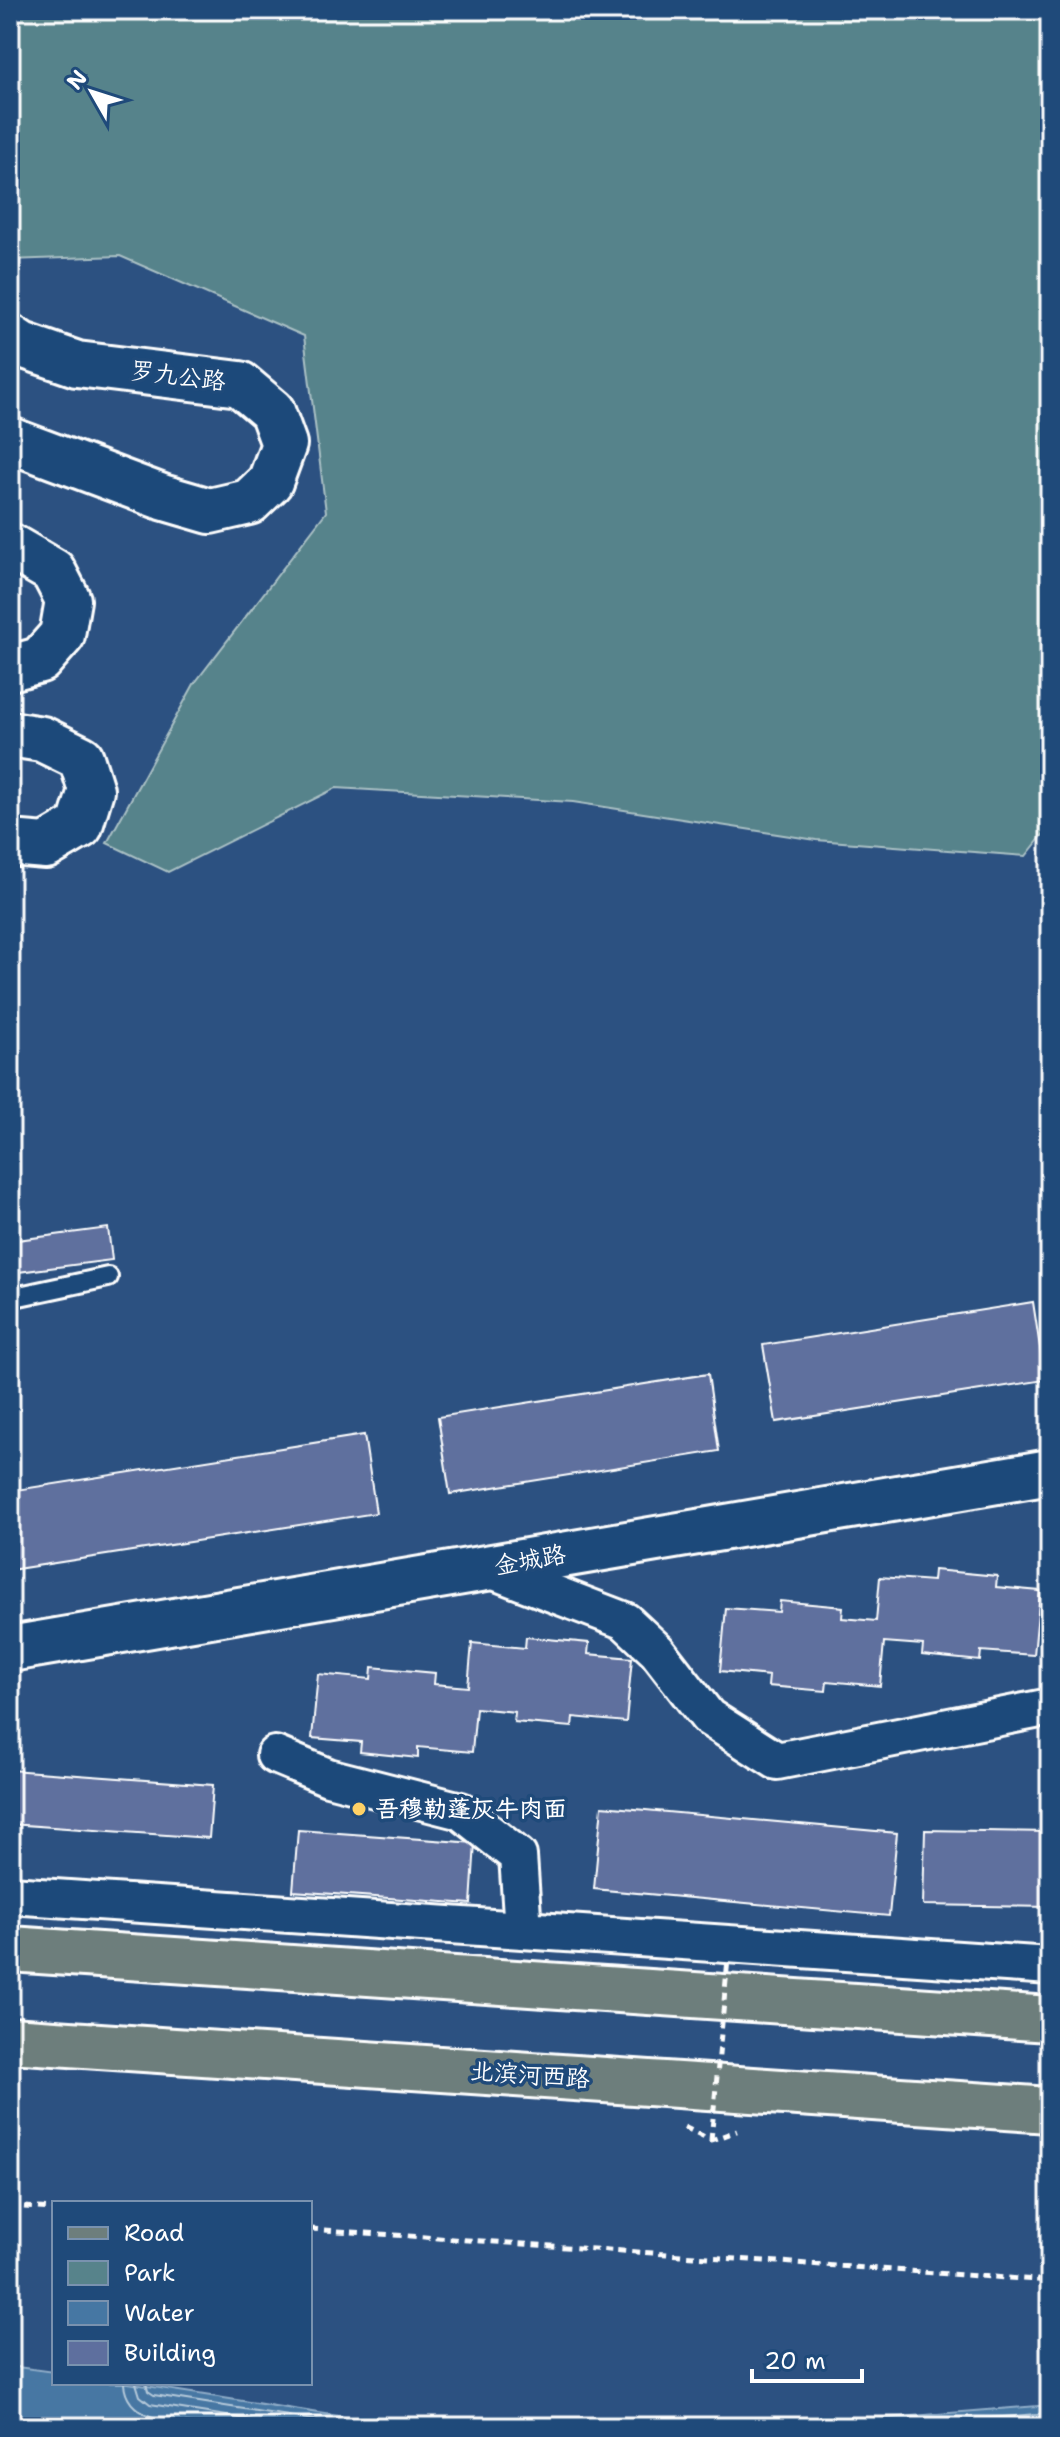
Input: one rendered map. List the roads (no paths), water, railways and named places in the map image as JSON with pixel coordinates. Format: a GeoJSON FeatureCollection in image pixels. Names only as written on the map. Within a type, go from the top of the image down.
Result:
{"type":"FeatureCollection","features":[{"type":"Feature","properties":{"kind":"main road"},"geometry":{"type":"LineString","coordinates":[[10,1949],[1050,2019]]}},
{"type":"Feature","properties":{"kind":"main road","name":"北滨河西路"},"geometry":{"type":"LineString","coordinates":[[10,2040],[1050,2110]]}},
{"type":"Feature","properties":{"kind":"street","name":"罗九公路"},"geometry":{"type":"LineString","coordinates":[[10,337],[22,345],[77,364],[240,384],[272,411],[284,444],[270,482],[249,502],[210,511],[162,497],[10,440]]}},
{"type":"Feature","properties":{"kind":"street"},"geometry":{"type":"LineString","coordinates":[[10,546],[53,571],[68,600],[62,635],[40,660],[10,668]]}},
{"type":"Feature","properties":{"kind":"street"},"geometry":{"type":"LineString","coordinates":[[10,734],[42,739],[81,758],[91,790],[80,826],[46,846],[10,843]]}},
{"type":"Feature","properties":{"kind":"street","name":"金城路"},"geometry":{"type":"LineString","coordinates":[[10,1649],[1050,1472]]}},
{"type":"Feature","properties":{"kind":"street"},"geometry":{"type":"LineString","coordinates":[[484,1567],[625,1621],[657,1651],[708,1717],[777,1761],[1050,1707]]}},
{"type":"Feature","properties":{"kind":"street"},"geometry":{"type":"LineString","coordinates":[[275,1755],[328,1777],[461,1811],[518,1856],[523,1930]]}},
{"type":"Feature","properties":{"kind":"street"},"geometry":{"type":"LineString","coordinates":[[10,1895],[1050,1966]]}},
{"type":"Feature","properties":{"kind":"lane"},"geometry":{"type":"LineString","coordinates":[[10,1298],[108,1277]]}},
{"type":"Feature","properties":{"kind":"water"},"geometry":{"type":"Polygon","coordinates":[[[10,2366],[52,2372],[52,2385],[141,2385],[408,2427],[10,2427],[10,2366]]]}},
{"type":"Feature","properties":{"kind":"water"},"geometry":{"type":"Polygon","coordinates":[[[1050,2405],[1050,2427],[622,2427],[721,2418],[839,2422],[1050,2405]]]}},
{"type":"Feature","properties":{"kind":"place","name":"吾穆勒蓬灰牛肉面"},"geometry":{"type":"Point","coordinates":[359,1809]}}]}
